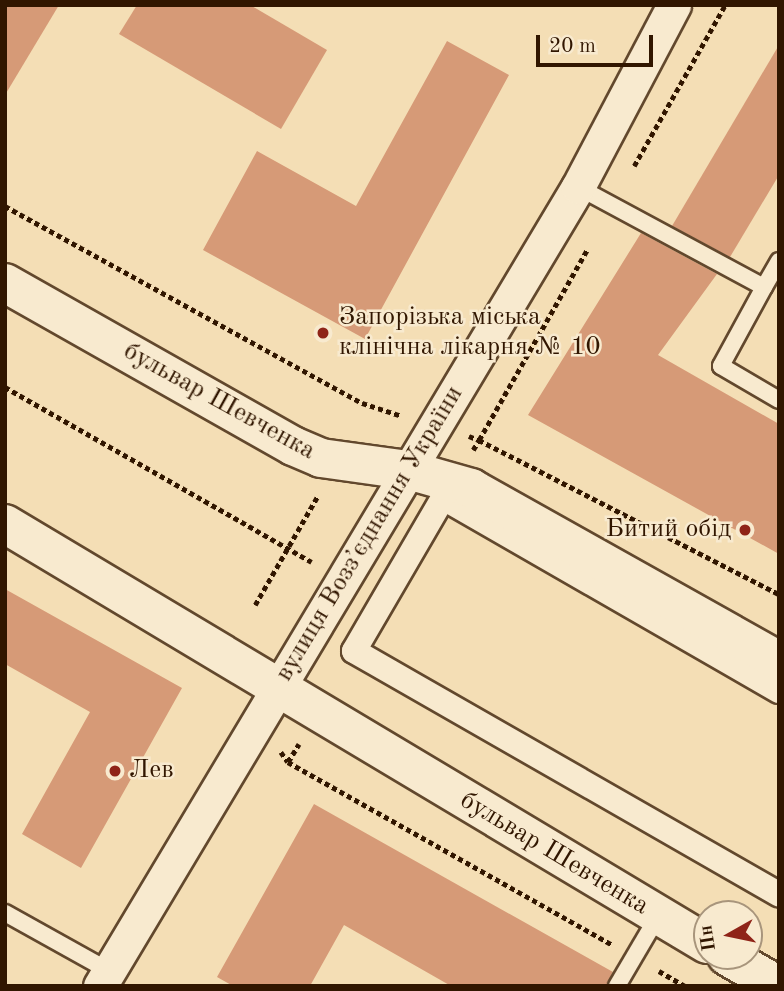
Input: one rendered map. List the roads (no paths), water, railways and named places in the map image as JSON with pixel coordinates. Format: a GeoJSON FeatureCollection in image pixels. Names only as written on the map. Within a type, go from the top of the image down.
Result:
{"type":"FeatureCollection","features":[{"type":"Feature","properties":{"kind":"street","name":"вулиця Воззʼєднання України"},"geometry":{"type":"LineString","coordinates":[[105,978],[578,187],[674,5]]}},
{"type":"Feature","properties":{"kind":"street","name":"бульвар Шевченка"},"geometry":{"type":"LineString","coordinates":[[5,283],[293,446],[350,465],[408,470],[471,488],[779,661]]}},
{"type":"Feature","properties":{"kind":"street"},"geometry":{"type":"LineString","coordinates":[[779,691],[443,498],[354,650],[779,894]]}},
{"type":"Feature","properties":{"kind":"street","name":"бульвар Шевченка"},"geometry":{"type":"LineString","coordinates":[[5,524],[693,936]]}},
{"type":"Feature","properties":{"kind":"street"},"geometry":{"type":"LineString","coordinates":[[751,970],[779,986]]}},
{"type":"Feature","properties":{"kind":"lane"},"geometry":{"type":"LineString","coordinates":[[578,187],[764,287]]}},
{"type":"Feature","properties":{"kind":"lane"},"geometry":{"type":"LineString","coordinates":[[779,261],[721,366],[779,400]]}},
{"type":"Feature","properties":{"kind":"lane"},"geometry":{"type":"LineString","coordinates":[[5,913],[105,978]]}},
{"type":"Feature","properties":{"kind":"lane"},"geometry":{"type":"LineString","coordinates":[[617,986],[658,916]]}},
{"type":"Feature","properties":{"kind":"place","name":"Запорізька міська клінічна лікарня № 10"},"geometry":{"type":"Point","coordinates":[323,333]}},
{"type":"Feature","properties":{"kind":"place","name":"Битий обід"},"geometry":{"type":"Point","coordinates":[745,530]}},
{"type":"Feature","properties":{"kind":"place","name":"Лев"},"geometry":{"type":"Point","coordinates":[115,771]}}]}
